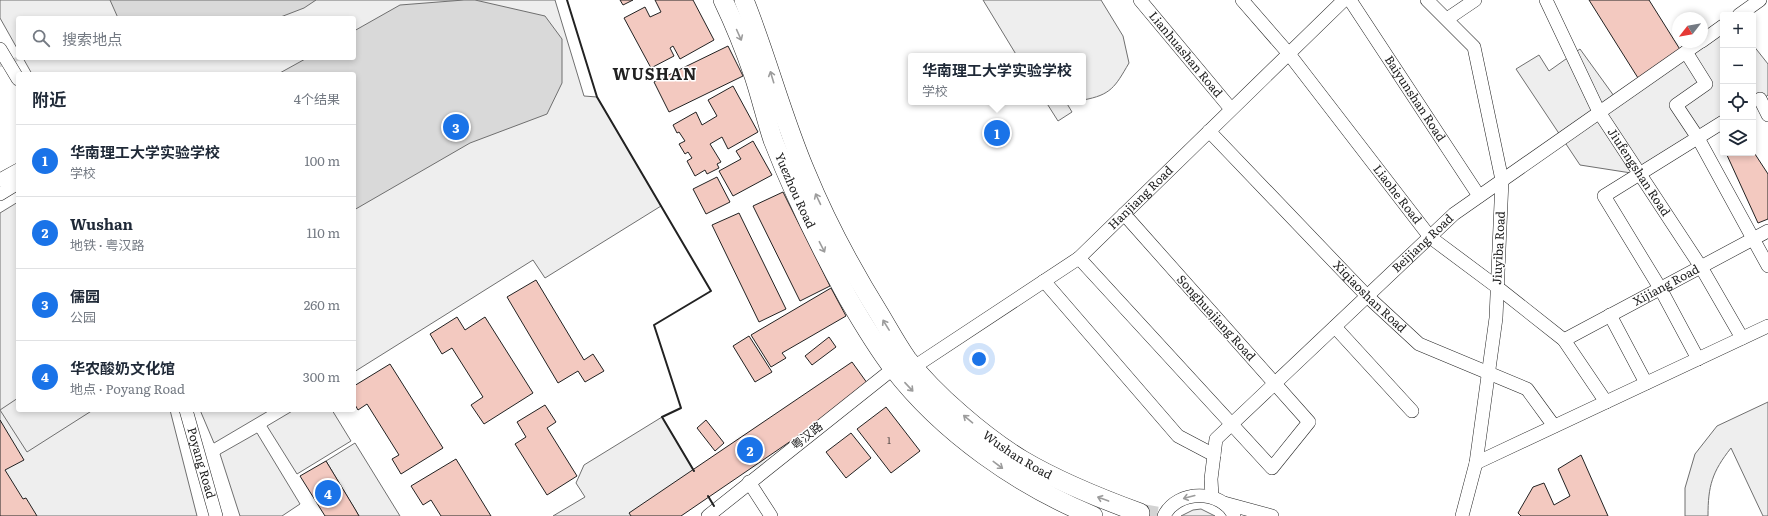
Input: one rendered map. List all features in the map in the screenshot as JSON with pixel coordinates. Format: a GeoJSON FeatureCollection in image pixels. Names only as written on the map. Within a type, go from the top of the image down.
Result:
{"type":"FeatureCollection","features":[{"type":"Feature","properties":{"kind":"main road","name":"Yuezhou Road"},"geometry":{"type":"LineString","coordinates":[[723,0],[742,42],[772,137],[798,200],[836,277],[872,339],[905,365]]}},
{"type":"Feature","properties":{"kind":"main road","name":"Yuezhou Road"},"geometry":{"type":"LineString","coordinates":[[744,0],[763,48],[785,119],[806,174],[865,292],[905,365]]}},
{"type":"Feature","properties":{"kind":"main road","name":"Wushan Road"},"geometry":{"type":"LineString","coordinates":[[905,365],[968,419],[1021,460],[1088,494],[1140,512]]}},
{"type":"Feature","properties":{"kind":"main road","name":"Wushan Road"},"geometry":{"type":"LineString","coordinates":[[905,365],[908,386],[945,422],[1012,475],[1040,492],[1093,516]]}},
{"type":"Feature","properties":{"kind":"street","name":"Lianhuashan Road"},"geometry":{"type":"LineString","coordinates":[[1140,0],[1231,110]]}},
{"type":"Feature","properties":{"kind":"street","name":"Liaohe Road"},"geometry":{"type":"LineString","coordinates":[[1242,0],[1288,54],[1430,237],[1564,340],[1606,402]]}},
{"type":"Feature","properties":{"kind":"street","name":"Hanjiang Road"},"geometry":{"type":"LineString","coordinates":[[905,365],[1044,281],[1079,258],[1344,0]]}},
{"type":"Feature","properties":{"kind":"street","name":"Baiyunshan Road"},"geometry":{"type":"LineString","coordinates":[[1350,0],[1479,196]]}},
{"type":"Feature","properties":{"kind":"street","name":"Jiuyiba Road"},"geometry":{"type":"LineString","coordinates":[[1427,0],[1474,47],[1502,180],[1496,318],[1476,463],[1462,516]]}},
{"type":"Feature","properties":{"kind":"street"},"geometry":{"type":"LineString","coordinates":[[1447,19],[1475,0]]}},
{"type":"Feature","properties":{"kind":"street","name":"Jiufengshan Road"},"geometry":{"type":"LineString","coordinates":[[1546,0],[1599,112],[1701,267],[1742,338]]}},
{"type":"Feature","properties":{"kind":"street"},"geometry":{"type":"LineString","coordinates":[[1742,12],[1755,1],[1768,6]]}},
{"type":"Feature","properties":{"kind":"street","name":"Beijiang Road"},"geometry":{"type":"LineString","coordinates":[[1708,36],[1720,28]]}},
{"type":"Feature","properties":{"kind":"street","name":"Beijiang Road"},"geometry":{"type":"LineString","coordinates":[[1218,500],[1211,480],[1216,439],[1231,424],[1454,214],[1691,48]]}},
{"type":"Feature","properties":{"kind":"street"},"geometry":{"type":"LineString","coordinates":[[0,49],[16,76]]}},
{"type":"Feature","properties":{"kind":"street"},"geometry":{"type":"LineString","coordinates":[[1686,52],[1706,84],[1676,105],[1698,138],[1768,266]]}},
{"type":"Feature","properties":{"kind":"street"},"geometry":{"type":"LineString","coordinates":[[1760,99],[1768,115]]}},
{"type":"Feature","properties":{"kind":"street"},"geometry":{"type":"LineString","coordinates":[[1698,359],[1660,288],[1604,196],[1720,124]]}},
{"type":"Feature","properties":{"kind":"street","name":"Xiqiaoshan Road"},"geometry":{"type":"LineString","coordinates":[[1209,131],[1367,296],[1419,344],[1527,389],[1554,426]]}},
{"type":"Feature","properties":{"kind":"street"},"geometry":{"type":"LineString","coordinates":[[0,180],[16,171]]}},
{"type":"Feature","properties":{"kind":"street"},"geometry":{"type":"LineString","coordinates":[[0,194],[16,185]]}},
{"type":"Feature","properties":{"kind":"street","name":"Songhuajiang Road"},"geometry":{"type":"LineString","coordinates":[[1124,214],[1309,422],[1272,468],[1231,424]]}},
{"type":"Feature","properties":{"kind":"street","name":"Xijiang Road"},"geometry":{"type":"LineString","coordinates":[[1564,340],[1768,231]]}},
{"type":"Feature","properties":{"kind":"street"},"geometry":{"type":"LineString","coordinates":[[1079,258],[1231,424]]}},
{"type":"Feature","properties":{"kind":"street"},"geometry":{"type":"LineString","coordinates":[[1044,281],[1178,436],[1214,455]]}},
{"type":"Feature","properties":{"kind":"street"},"geometry":{"type":"LineString","coordinates":[[1610,315],[1646,383]]}},
{"type":"Feature","properties":{"kind":"street"},"geometry":{"type":"LineString","coordinates":[[1335,326],[1412,411]]}},
{"type":"Feature","properties":{"kind":"street"},"geometry":{"type":"LineString","coordinates":[[1476,463],[1768,326]]}},
{"type":"Feature","properties":{"kind":"street","name":"粤汉路"},"geometry":{"type":"LineString","coordinates":[[708,516],[749,482],[905,365]]}},
{"type":"Feature","properties":{"kind":"street","name":"Poyang Road"},"geometry":{"type":"LineString","coordinates":[[187,412],[216,516]]}},
{"type":"Feature","properties":{"kind":"street"},"geometry":{"type":"LineString","coordinates":[[749,482],[771,516]]}},
{"type":"Feature","properties":{"kind":"street"},"geometry":{"type":"LineString","coordinates":[[1164,516],[1175,503],[1187,497],[1200,495],[1272,516]]}},
{"type":"Feature","properties":{"kind":"street"},"geometry":{"type":"LineString","coordinates":[[1218,500],[1234,516]]}},
{"type":"Feature","properties":{"kind":"shaded area"},"geometry":{"type":"Polygon","coordinates":[[[0,0],[555,0],[584,96],[597,97],[661,206],[545,278],[533,260],[356,371],[356,72],[31,72],[24,60],[356,60],[356,16],[16,16],[16,46],[0,18],[0,0]]]}},
{"type":"Feature","properties":{"kind":"shaded area"},"geometry":{"type":"Polygon","coordinates":[[[110,0],[316,0],[304,8],[283,16],[117,16],[110,0]]]}},
{"type":"Feature","properties":{"kind":"shaded area"},"geometry":{"type":"Polygon","coordinates":[[[475,0],[545,16],[562,39],[562,83],[547,114],[470,143],[356,209],[356,72],[282,72],[303,60],[356,60],[356,30],[400,5],[475,0]]]}},
{"type":"Feature","properties":{"kind":"shaded area"},"geometry":{"type":"Polygon","coordinates":[[[983,0],[1101,0],[1123,36],[1129,63],[1116,84],[1111,89],[1100,95],[1086,99],[1086,53],[1015,53],[983,0]]]}},
{"type":"Feature","properties":{"kind":"shaded area"},"geometry":{"type":"Polygon","coordinates":[[[1720,21],[1720,127],[1644,175],[1580,165],[1516,69],[1539,55],[1549,71],[1580,49],[1614,96],[1682,48],[1708,48],[1708,30],[1720,21]]]}},
{"type":"Feature","properties":{"kind":"shaded area"},"geometry":{"type":"Polygon","coordinates":[[[1756,49],[1768,64],[1768,95],[1756,105],[1756,49]]]}},
{"type":"Feature","properties":{"kind":"shaded area"},"geometry":{"type":"Polygon","coordinates":[[[1048,105],[1068,105],[1072,112],[1058,121],[1048,105]]]}},
{"type":"Feature","properties":{"kind":"shaded area"},"geometry":{"type":"Polygon","coordinates":[[[16,203],[16,412],[171,412],[197,516],[0,516],[0,213],[16,203]]]}},
{"type":"Feature","properties":{"kind":"shaded area"},"geometry":{"type":"Polygon","coordinates":[[[16,399],[16,412],[90,412],[27,452],[0,410],[16,399]]]}},
{"type":"Feature","properties":{"kind":"shaded area"},"geometry":{"type":"Polygon","coordinates":[[[1768,402],[1768,516],[1763,516],[1731,448],[1719,465],[1712,480],[1709,496],[1708,516],[1685,516],[1685,488],[1695,454],[1717,426],[1768,402]]]}},
{"type":"Feature","properties":{"kind":"shaded area"},"geometry":{"type":"Polygon","coordinates":[[[201,412],[267,412],[214,443],[201,412]]]}},
{"type":"Feature","properties":{"kind":"shaded area"},"geometry":{"type":"Polygon","coordinates":[[[291,412],[333,412],[351,441],[297,474],[267,426],[291,412]]]}},
{"type":"Feature","properties":{"kind":"shaded area"},"geometry":{"type":"Polygon","coordinates":[[[662,417],[699,479],[645,516],[553,516],[585,497],[576,483],[584,465],[662,417]]]}},
{"type":"Feature","properties":{"kind":"shaded area"},"geometry":{"type":"Polygon","coordinates":[[[257,433],[300,504],[282,516],[240,516],[220,454],[257,433]]]}},
{"type":"Feature","properties":{"kind":"shaded area"},"geometry":{"type":"Polygon","coordinates":[[[355,443],[400,516],[359,516],[326,461],[355,443]]]}},
{"type":"Feature","properties":{"kind":"shaded area"},"geometry":{"type":"Polygon","coordinates":[[[1201,509],[1215,516],[1181,516],[1193,510],[1201,509]]]}},
{"type":"Feature","properties":{"kind":"building"},"geometry":{"type":"Polygon","coordinates":[[[620,0],[633,0],[623,5],[620,0]]]}},
{"type":"Feature","properties":{"kind":"building"},"geometry":{"type":"Polygon","coordinates":[[[655,0],[693,0],[714,40],[680,59],[673,46],[670,48],[674,56],[651,68],[624,18],[645,7],[650,17],[661,12],[655,0]]]}},
{"type":"Feature","properties":{"kind":"building"},"geometry":{"type":"Polygon","coordinates":[[[1589,0],[1649,0],[1672,37],[1672,48],[1679,48],[1681,51],[1638,78],[1589,0]]]}},
{"type":"Feature","properties":{"kind":"building"},"geometry":{"type":"Polygon","coordinates":[[[728,46],[743,76],[669,112],[654,82],[728,46]]]}},
{"type":"Feature","properties":{"kind":"building"},"geometry":{"type":"Polygon","coordinates":[[[733,86],[758,132],[728,149],[722,137],[710,144],[721,162],[717,164],[719,168],[707,174],[705,170],[695,176],[687,161],[692,158],[688,152],[685,154],[679,144],[685,141],[679,132],[677,133],[673,125],[696,112],[702,125],[717,116],[708,100],[733,86]]]}},
{"type":"Feature","properties":{"kind":"building"},"geometry":{"type":"Polygon","coordinates":[[[753,141],[772,175],[733,196],[719,171],[741,159],[736,151],[753,141]]]}},
{"type":"Feature","properties":{"kind":"building"},"geometry":{"type":"Polygon","coordinates":[[[1727,156],[1756,156],[1768,174],[1768,219],[1758,223],[1727,156]]]}},
{"type":"Feature","properties":{"kind":"building"},"geometry":{"type":"Polygon","coordinates":[[[717,177],[730,202],[706,214],[693,189],[717,177]]]}},
{"type":"Feature","properties":{"kind":"building"},"geometry":{"type":"Polygon","coordinates":[[[783,192],[830,286],[800,301],[753,206],[783,192]]]}},
{"type":"Feature","properties":{"kind":"building"},"geometry":{"type":"Polygon","coordinates":[[[739,213],[786,309],[759,322],[712,225],[739,213]]]}},
{"type":"Feature","properties":{"kind":"building"},"geometry":{"type":"Polygon","coordinates":[[[536,280],[584,360],[593,354],[604,371],[585,382],[578,371],[558,383],[507,297],[536,280]]]}},
{"type":"Feature","properties":{"kind":"building"},"geometry":{"type":"Polygon","coordinates":[[[831,288],[846,316],[782,353],[786,358],[771,367],[751,335],[831,288]]]}},
{"type":"Feature","properties":{"kind":"building"},"geometry":{"type":"Polygon","coordinates":[[[457,317],[465,330],[485,317],[533,393],[484,424],[471,405],[483,397],[452,348],[442,354],[430,334],[457,317]]]}},
{"type":"Feature","properties":{"kind":"building"},"geometry":{"type":"Polygon","coordinates":[[[749,336],[772,372],[755,382],[733,346],[749,336]]]}},
{"type":"Feature","properties":{"kind":"building"},"geometry":{"type":"Polygon","coordinates":[[[829,337],[836,347],[812,365],[805,356],[829,337]]]}},
{"type":"Feature","properties":{"kind":"building"},"geometry":{"type":"Polygon","coordinates":[[[852,362],[870,387],[681,516],[631,516],[629,513],[852,362]]]}},
{"type":"Feature","properties":{"kind":"building"},"geometry":{"type":"Polygon","coordinates":[[[390,364],[443,448],[401,474],[392,459],[399,455],[367,404],[358,410],[356,406],[356,385],[390,364]]]}},
{"type":"Feature","properties":{"kind":"building"},"geometry":{"type":"Polygon","coordinates":[[[545,405],[556,422],[547,428],[577,476],[547,495],[515,444],[526,437],[517,422],[545,405]]]}},
{"type":"Feature","properties":{"kind":"building"},"geometry":{"type":"Polygon","coordinates":[[[886,407],[920,451],[891,473],[857,429],[886,407]]]}},
{"type":"Feature","properties":{"kind":"building"},"geometry":{"type":"Polygon","coordinates":[[[0,420],[24,460],[5,470],[23,499],[26,498],[37,516],[0,516],[0,420]]]}},
{"type":"Feature","properties":{"kind":"building"},"geometry":{"type":"Polygon","coordinates":[[[706,420],[724,443],[715,451],[697,428],[706,420]]]}},
{"type":"Feature","properties":{"kind":"building"},"geometry":{"type":"Polygon","coordinates":[[[851,433],[871,458],[846,478],[826,452],[851,433]]]}},
{"type":"Feature","properties":{"kind":"building"},"geometry":{"type":"Polygon","coordinates":[[[1581,455],[1608,516],[1521,516],[1518,513],[1533,487],[1544,483],[1554,505],[1570,496],[1558,469],[1581,455]]]}},
{"type":"Feature","properties":{"kind":"building"},"geometry":{"type":"Polygon","coordinates":[[[456,459],[491,516],[441,516],[431,500],[423,505],[411,486],[456,459]]]}},
{"type":"Feature","properties":{"kind":"building"},"geometry":{"type":"Polygon","coordinates":[[[326,461],[359,516],[325,516],[300,476],[326,461]]]}},
{"type":"Feature","properties":{"kind":"waterway"},"geometry":{"type":"LineString","coordinates":[[0,65],[16,59]]}},
{"type":"Feature","properties":{"kind":"tunnel"},"geometry":{"type":"LineString","coordinates":[[1140,513],[1157,516]]}},
{"type":"Feature","properties":{"kind":"wall"},"geometry":{"type":"LineString","coordinates":[[567,0],[597,97],[711,291],[654,325],[681,408],[662,417],[694,471]]}},
{"type":"Feature","properties":{"kind":"wall"},"geometry":{"type":"LineString","coordinates":[[708,496],[714,506]]}},
{"type":"Feature","properties":{"kind":"place","name":"儒园"},"geometry":{"type":"Point","coordinates":[456,127]}},
{"type":"Feature","properties":{"kind":"place","name":"华南理工大学实验学校"},"geometry":{"type":"Point","coordinates":[997,133]}},
{"type":"Feature","properties":{"kind":"place","name":"Wushan"},"geometry":{"type":"Point","coordinates":[750,450]}},
{"type":"Feature","properties":{"kind":"place","name":"华农酸奶文化馆"},"geometry":{"type":"Point","coordinates":[328,493]}},
{"type":"Feature","properties":{"kind":"district","name":"WUSHAN"},"geometry":{"type":"Point","coordinates":[655,74]}}]}
